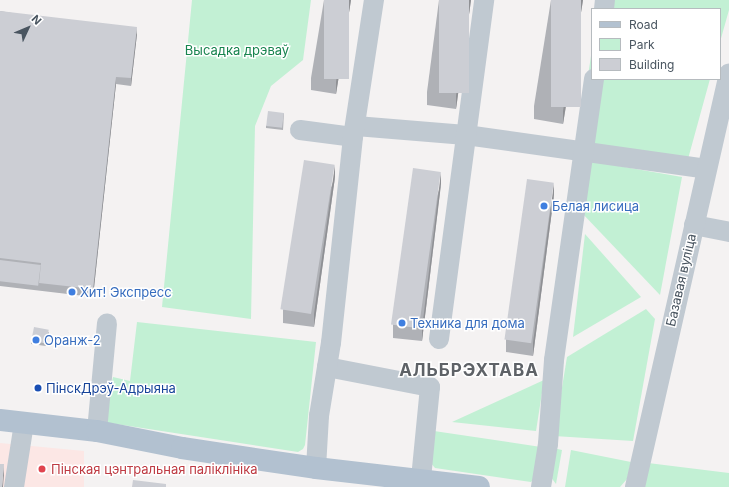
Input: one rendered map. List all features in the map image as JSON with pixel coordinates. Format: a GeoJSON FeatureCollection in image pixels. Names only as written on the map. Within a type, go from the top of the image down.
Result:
{"type":"FeatureCollection","features":[{"type":"Feature","properties":{"kind":"main road"},"geometry":{"type":"LineString","coordinates":[[0,420],[97,431],[182,448],[316,468],[421,479],[479,487]]}},
{"type":"Feature","properties":{"kind":"street"},"geometry":{"type":"LineString","coordinates":[[316,468],[319,416],[327,368],[354,132],[374,0]]}},
{"type":"Feature","properties":{"kind":"street"},"geometry":{"type":"LineString","coordinates":[[439,340],[484,0]]}},
{"type":"Feature","properties":{"kind":"street","name":"Базавая вуліца"},"geometry":{"type":"LineString","coordinates":[[635,487],[707,169],[725,106],[729,74]]}},
{"type":"Feature","properties":{"kind":"street"},"geometry":{"type":"LineString","coordinates":[[541,487],[548,444],[554,360],[594,80]]}},
{"type":"Feature","properties":{"kind":"street"},"geometry":{"type":"LineString","coordinates":[[300,130],[466,135],[707,169]]}},
{"type":"Feature","properties":{"kind":"street"},"geometry":{"type":"LineString","coordinates":[[694,225],[729,232]]}},
{"type":"Feature","properties":{"kind":"street"},"geometry":{"type":"LineString","coordinates":[[97,431],[107,323]]}},
{"type":"Feature","properties":{"kind":"street"},"geometry":{"type":"LineString","coordinates":[[327,368],[430,386],[421,479]]}},
{"type":"Feature","properties":{"kind":"street"},"geometry":{"type":"LineString","coordinates":[[14,487],[24,423]]}},
{"type":"Feature","properties":{"kind":"shaded area","name":"Пінская цэнтральная паліклініка"},"geometry":{"type":"Polygon","coordinates":[[[0,443],[84,451],[84,487],[0,487],[0,443]]]}},
{"type":"Feature","properties":{"kind":"green space","name":"Высадка дрэваў"},"geometry":{"type":"Polygon","coordinates":[[[192,0],[311,0],[303,60],[271,86],[255,126],[251,319],[162,307],[192,0]]]}},
{"type":"Feature","properties":{"kind":"green space"},"geometry":{"type":"Polygon","coordinates":[[[599,0],[729,0],[729,10],[721,38],[721,8],[598,8],[599,0]]]}},
{"type":"Feature","properties":{"kind":"green space"},"geometry":{"type":"Polygon","coordinates":[[[591,56],[591,80],[710,80],[688,159],[578,143],[591,56]]]}},
{"type":"Feature","properties":{"kind":"green space"},"geometry":{"type":"Polygon","coordinates":[[[590,161],[682,177],[660,295],[581,212],[590,161]]]}},
{"type":"Feature","properties":{"kind":"green space"},"geometry":{"type":"Polygon","coordinates":[[[585,234],[641,297],[573,337],[585,234]]]}},
{"type":"Feature","properties":{"kind":"green space"},"geometry":{"type":"Polygon","coordinates":[[[646,309],[655,319],[633,441],[554,436],[567,357],[646,309]]]}},
{"type":"Feature","properties":{"kind":"green space"},"geometry":{"type":"Polygon","coordinates":[[[137,322],[316,342],[305,445],[303,449],[298,452],[103,422],[113,377],[130,381],[137,322]]]}},
{"type":"Feature","properties":{"kind":"green space"},"geometry":{"type":"Polygon","coordinates":[[[544,380],[536,431],[452,422],[544,380]]]}},
{"type":"Feature","properties":{"kind":"green space"},"geometry":{"type":"Polygon","coordinates":[[[434,431],[541,447],[536,476],[531,482],[435,468],[430,462],[434,431]]]}},
{"type":"Feature","properties":{"kind":"green space"},"geometry":{"type":"Polygon","coordinates":[[[553,448],[562,450],[556,484],[550,476],[553,448]]]}},
{"type":"Feature","properties":{"kind":"green space"},"geometry":{"type":"Polygon","coordinates":[[[571,450],[631,462],[627,479],[620,487],[565,487],[571,450]]]}},
{"type":"Feature","properties":{"kind":"green space"},"geometry":{"type":"Polygon","coordinates":[[[648,463],[729,473],[729,487],[644,487],[648,463]]]}},
{"type":"Feature","properties":{"kind":"building"},"geometry":{"type":"Polygon","coordinates":[[[324,0],[349,0],[349,79],[324,79],[324,0]]]}},
{"type":"Feature","properties":{"kind":"building"},"geometry":{"type":"Polygon","coordinates":[[[439,0],[469,0],[469,93],[439,93],[439,0]]]}},
{"type":"Feature","properties":{"kind":"building"},"geometry":{"type":"Polygon","coordinates":[[[551,0],[581,0],[581,107],[551,107],[551,0]]]}},
{"type":"Feature","properties":{"kind":"building"},"geometry":{"type":"Polygon","coordinates":[[[0,11],[137,27],[131,78],[116,77],[93,289],[39,283],[41,263],[0,258],[0,11]]]}},
{"type":"Feature","properties":{"kind":"building"},"geometry":{"type":"Polygon","coordinates":[[[268,111],[284,113],[282,128],[266,126],[268,111]]]}},
{"type":"Feature","properties":{"kind":"building"},"geometry":{"type":"Polygon","coordinates":[[[304,160],[335,165],[311,314],[280,309],[304,160]]]}},
{"type":"Feature","properties":{"kind":"building"},"geometry":{"type":"Polygon","coordinates":[[[413,168],[441,172],[419,328],[391,324],[413,168]]]}},
{"type":"Feature","properties":{"kind":"building"},"geometry":{"type":"Polygon","coordinates":[[[527,179],[554,183],[531,343],[504,339],[527,179]]]}},
{"type":"Feature","properties":{"kind":"building"},"geometry":{"type":"Polygon","coordinates":[[[0,260],[41,265],[38,286],[0,281],[0,260]]]}},
{"type":"Feature","properties":{"kind":"building"},"geometry":{"type":"Polygon","coordinates":[[[34,327],[49,330],[46,344],[31,341],[34,327]]]}},
{"type":"Feature","properties":{"kind":"building"},"geometry":{"type":"Polygon","coordinates":[[[0,464],[4,464],[2,487],[0,487],[0,464]]]}},
{"type":"Feature","properties":{"kind":"building"},"geometry":{"type":"Polygon","coordinates":[[[133,480],[166,484],[166,487],[132,487],[133,480]]]}},
{"type":"Feature","properties":{"kind":"place","name":"Белая лисица"},"geometry":{"type":"Point","coordinates":[544,206]}},
{"type":"Feature","properties":{"kind":"place","name":"Хит! Экспресс"},"geometry":{"type":"Point","coordinates":[72,292]}},
{"type":"Feature","properties":{"kind":"place","name":"Техника для дома"},"geometry":{"type":"Point","coordinates":[402,323]}},
{"type":"Feature","properties":{"kind":"place","name":"Оранж-2"},"geometry":{"type":"Point","coordinates":[36,340]}},
{"type":"Feature","properties":{"kind":"place","name":"ПінскДрэў-Адрыяна"},"geometry":{"type":"Point","coordinates":[38,388]}},
{"type":"Feature","properties":{"kind":"place","name":"Пінская цэнтральная паліклініка"},"geometry":{"type":"Point","coordinates":[42,469]}},
{"type":"Feature","properties":{"kind":"district","name":"АЛЬБРЭХТАВА"},"geometry":{"type":"Point","coordinates":[469,371]}}]}
